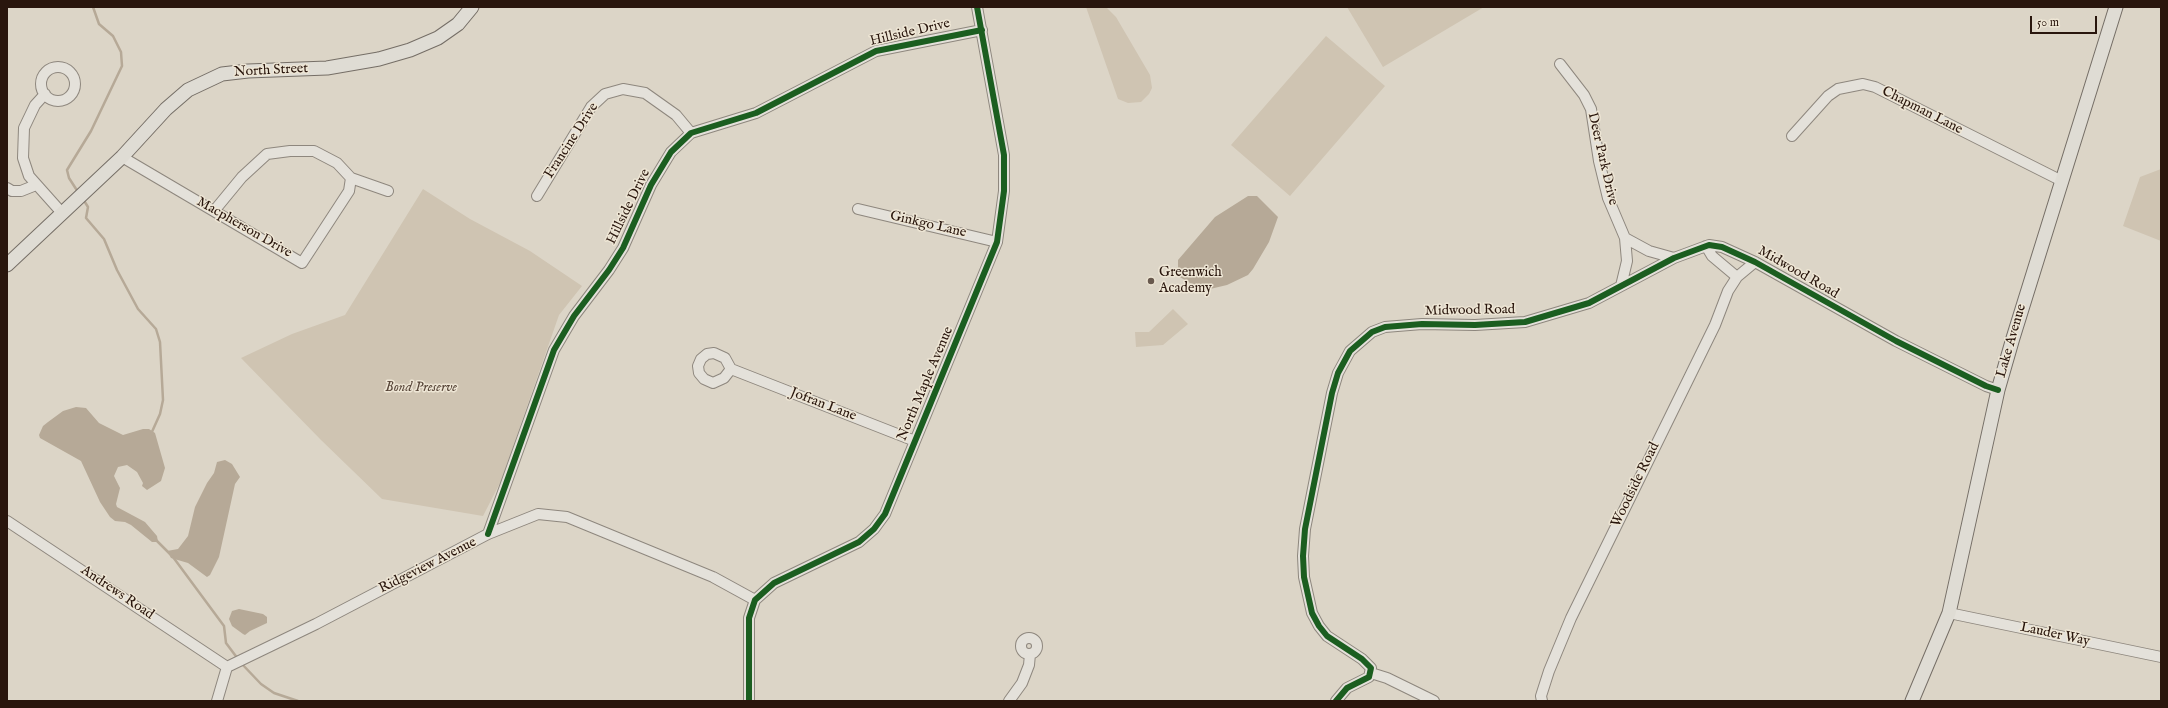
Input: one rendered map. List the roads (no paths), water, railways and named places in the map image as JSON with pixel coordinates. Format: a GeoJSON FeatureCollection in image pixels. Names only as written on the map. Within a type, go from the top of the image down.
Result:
{"type":"FeatureCollection","features":[{"type":"Feature","properties":{"kind":"main road","name":"North Street"},"geometry":{"type":"LineString","coordinates":[[7,265],[122,157],[166,109],[188,90],[222,74],[242,71],[327,68],[378,59],[410,50],[438,38],[458,24],[472,7]]}},
{"type":"Feature","properties":{"kind":"main road","name":"Lake Avenue"},"geometry":{"type":"LineString","coordinates":[[1912,701],[1949,613],[1998,390],[2012,338],[2116,7]]}},
{"type":"Feature","properties":{"kind":"street","name":"North Maple Avenue"},"geometry":{"type":"LineString","coordinates":[[749,701],[749,618],[755,600],[774,582],[859,542],[874,529],[886,514],[997,242],[1004,191],[1004,155],[977,7]]}},
{"type":"Feature","properties":{"kind":"street","name":"Hillside Drive"},"geometry":{"type":"LineString","coordinates":[[488,534],[554,350],[574,316],[609,270],[623,248],[651,185],[671,152],[691,133],[756,113],[876,51],[982,30]]}},
{"type":"Feature","properties":{"kind":"street","name":"Deer Park Drive"},"geometry":{"type":"LineString","coordinates":[[1560,64],[1584,95],[1591,109],[1599,161],[1608,198],[1625,238],[1627,261],[1620,286]]}},
{"type":"Feature","properties":{"kind":"street","name":"Chapman Lane"},"geometry":{"type":"LineString","coordinates":[[1792,136],[1828,96],[1838,89],[1863,84],[1875,87],[2062,181]]}},
{"type":"Feature","properties":{"kind":"street","name":"Francine Drive"},"geometry":{"type":"LineString","coordinates":[[537,196],[591,107],[605,94],[623,89],[645,93],[676,115],[691,133]]}},
{"type":"Feature","properties":{"kind":"street"},"geometry":{"type":"LineString","coordinates":[[45,94],[35,106],[28,120],[23,137],[25,168],[36,185],[62,213]]}},
{"type":"Feature","properties":{"kind":"street"},"geometry":{"type":"LineString","coordinates":[[214,211],[242,176],[267,154],[290,151],[314,152],[338,163],[351,178],[388,191]]}},
{"type":"Feature","properties":{"kind":"street","name":"Macpherson Drive"},"geometry":{"type":"LineString","coordinates":[[122,157],[302,263],[349,191],[351,178]]}},
{"type":"Feature","properties":{"kind":"street"},"geometry":{"type":"LineString","coordinates":[[7,188],[12,191],[21,191],[36,185]]}},
{"type":"Feature","properties":{"kind":"street","name":"Ginkgo Lane"},"geometry":{"type":"LineString","coordinates":[[858,209],[997,242]]}},
{"type":"Feature","properties":{"kind":"street"},"geometry":{"type":"LineString","coordinates":[[1625,238],[1649,251],[1674,258]]}},
{"type":"Feature","properties":{"kind":"street"},"geometry":{"type":"LineString","coordinates":[[1706,246],[1712,256],[1737,277]]}},
{"type":"Feature","properties":{"kind":"street","name":"Midwood Road"},"geometry":{"type":"LineString","coordinates":[[1371,673],[1371,668],[1368,665],[1327,636],[1319,626],[1312,613],[1304,577],[1302,556],[1306,524],[1332,393],[1344,359],[1360,341],[1372,332],[1385,327],[1422,324],[1463,326],[1525,322],[1589,302],[1674,258],[1706,246],[1722,247],[1755,262],[1890,337],[1986,386],[1998,390]]}},
{"type":"Feature","properties":{"kind":"street","name":"Woodside Road"},"geometry":{"type":"LineString","coordinates":[[1541,699],[1549,671],[1571,618],[1715,325],[1728,291],[1737,277],[1755,262]]}},
{"type":"Feature","properties":{"kind":"street","name":"Jofran Lane"},"geometry":{"type":"LineString","coordinates":[[732,369],[915,441]]}},
{"type":"Feature","properties":{"kind":"street","name":"Ridgeview Avenue"},"geometry":{"type":"LineString","coordinates":[[235,663],[316,624],[488,534],[538,514],[567,517],[713,577],[755,600]]}},
{"type":"Feature","properties":{"kind":"street","name":"Andrews Road"},"geometry":{"type":"LineString","coordinates":[[7,521],[127,599],[235,663]]}},
{"type":"Feature","properties":{"kind":"street","name":"Lauder Way"},"geometry":{"type":"LineString","coordinates":[[1949,613],[2161,657]]}},
{"type":"Feature","properties":{"kind":"street"},"geometry":{"type":"LineString","coordinates":[[1009,701],[1022,683],[1029,665],[1030,654]]}},
{"type":"Feature","properties":{"kind":"street"},"geometry":{"type":"LineString","coordinates":[[217,701],[235,663]]}},
{"type":"Feature","properties":{"kind":"street"},"geometry":{"type":"LineString","coordinates":[[1336,701],[1347,688],[1365,680],[1371,673],[1387,678],[1434,701]]}},
{"type":"Feature","properties":{"kind":"waterway"},"geometry":{"type":"LineString","coordinates":[[78,192],[69,178],[67,170],[91,131],[122,66],[121,52],[113,36],[99,24],[93,7]]}},
{"type":"Feature","properties":{"kind":"waterway"},"geometry":{"type":"LineString","coordinates":[[83,199],[88,207],[86,218],[104,239],[117,270],[138,309],[156,329],[160,342],[163,400],[160,414],[151,434]]}},
{"type":"Feature","properties":{"kind":"waterway"},"geometry":{"type":"LineString","coordinates":[[156,540],[170,554]]}},
{"type":"Feature","properties":{"kind":"waterway"},"geometry":{"type":"LineString","coordinates":[[173,557],[224,626],[226,643],[238,659]]}},
{"type":"Feature","properties":{"kind":"waterway"},"geometry":{"type":"LineString","coordinates":[[241,663],[261,684],[274,693],[298,701]]}},
{"type":"Feature","properties":{"kind":"place","name":"Greenwich Academy"},"geometry":{"type":"Point","coordinates":[1151,281]}},
{"type":"Feature","properties":{"kind":"park label","name":"Bond Preserve"},"geometry":{"type":"Point","coordinates":[421,388]}}]}
